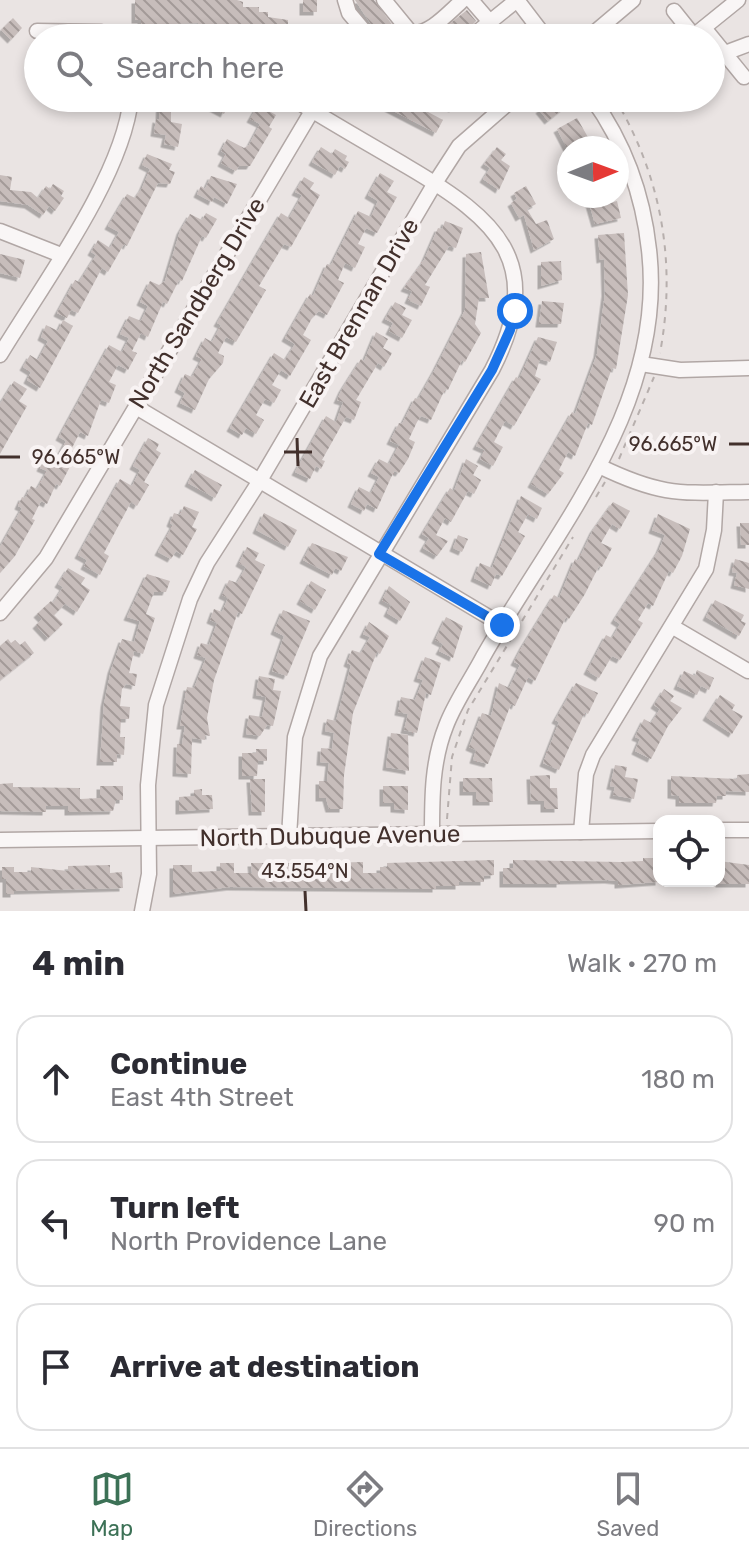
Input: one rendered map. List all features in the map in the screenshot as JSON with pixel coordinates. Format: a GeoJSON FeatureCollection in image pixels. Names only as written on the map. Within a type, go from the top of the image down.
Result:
{"type":"FeatureCollection","features":[{"type":"Feature","properties":{"kind":"street"},"geometry":{"type":"LineString","coordinates":[[345,0],[349,13],[358,24]]}},
{"type":"Feature","properties":{"kind":"street"},"geometry":{"type":"LineString","coordinates":[[384,0],[404,24]]}},
{"type":"Feature","properties":{"kind":"street"},"geometry":{"type":"LineString","coordinates":[[434,24],[463,0]]}},
{"type":"Feature","properties":{"kind":"street"},"geometry":{"type":"LineString","coordinates":[[471,0],[490,22]]}},
{"type":"Feature","properties":{"kind":"street"},"geometry":{"type":"LineString","coordinates":[[605,24],[633,0]]}},
{"type":"Feature","properties":{"kind":"street"},"geometry":{"type":"LineString","coordinates":[[708,24],[738,0]]}},
{"type":"Feature","properties":{"kind":"street"},"geometry":{"type":"LineString","coordinates":[[488,24],[522,2],[537,24]]}},
{"type":"Feature","properties":{"kind":"street"},"geometry":{"type":"LineString","coordinates":[[674,11],[686,24]]}},
{"type":"Feature","properties":{"kind":"street"},"geometry":{"type":"LineString","coordinates":[[744,77],[725,53],[749,44]]}},
{"type":"Feature","properties":{"kind":"street"},"geometry":{"type":"LineString","coordinates":[[0,355],[116,157],[125,136],[129,112]]}},
{"type":"Feature","properties":{"kind":"street","name":"North Sandberg Drive"},"geometry":{"type":"LineString","coordinates":[[0,613],[46,558],[311,112]]}},
{"type":"Feature","properties":{"kind":"street"},"geometry":{"type":"LineString","coordinates":[[289,837],[291,758],[308,688],[320,656],[492,370],[515,311],[511,264],[499,238],[472,206],[314,112]]}},
{"type":"Feature","properties":{"kind":"street","name":"East Brennan Drive"},"geometry":{"type":"LineString","coordinates":[[142,911],[149,874],[151,740],[156,705],[173,644],[207,563],[259,482],[435,183],[459,146],[498,112]]}},
{"type":"Feature","properties":{"kind":"street"},"geometry":{"type":"LineString","coordinates":[[432,834],[433,779],[445,728],[502,625],[602,473],[636,387],[652,293],[646,218],[619,139],[602,112]]}},
{"type":"Feature","properties":{"kind":"street"},"geometry":{"type":"LineString","coordinates":[[0,231],[61,255]]}},
{"type":"Feature","properties":{"kind":"street"},"geometry":{"type":"LineString","coordinates":[[641,364],[680,370],[749,368]]}},
{"type":"Feature","properties":{"kind":"street"},"geometry":{"type":"LineString","coordinates":[[136,407],[502,625]]}},
{"type":"Feature","properties":{"kind":"street"},"geometry":{"type":"LineString","coordinates":[[602,473],[662,492],[749,492]]}},
{"type":"Feature","properties":{"kind":"street"},"geometry":{"type":"LineString","coordinates":[[581,832],[586,774],[593,755],[706,569],[714,530],[716,492]]}},
{"type":"Feature","properties":{"kind":"street"},"geometry":{"type":"LineString","coordinates":[[673,627],[748,671]]}},
{"type":"Feature","properties":{"kind":"street"},"geometry":{"type":"LineString","coordinates":[[725,830],[749,830]]}},
{"type":"Feature","properties":{"kind":"street","name":"North Dubuque Avenue"},"geometry":{"type":"LineString","coordinates":[[0,840],[653,831]]}},
{"type":"Feature","properties":{"kind":"path"},"geometry":{"type":"LineString","coordinates":[[615,463],[646,402],[658,366]]}},
{"type":"Feature","properties":{"kind":"path"},"geometry":{"type":"LineString","coordinates":[[592,504],[602,473]]}},
{"type":"Feature","properties":{"kind":"path"},"geometry":{"type":"LineString","coordinates":[[447,819],[452,757],[468,710],[579,526]]}},
{"type":"Feature","properties":{"kind":"building"},"geometry":{"type":"Polygon","coordinates":[[[135,0],[237,0],[243,2],[243,7],[259,7],[259,12],[268,12],[268,17],[288,20],[288,24],[141,24],[141,20],[135,20],[135,0]]]}},
{"type":"Feature","properties":{"kind":"building"},"geometry":{"type":"Polygon","coordinates":[[[303,0],[317,0],[317,12],[303,12],[303,0]]]}},
{"type":"Feature","properties":{"kind":"building"},"geometry":{"type":"Polygon","coordinates":[[[355,0],[374,0],[392,24],[371,24],[355,0]]]}},
{"type":"Feature","properties":{"kind":"building"},"geometry":{"type":"Polygon","coordinates":[[[467,10],[476,21],[473,24],[450,24],[467,10]]]}},
{"type":"Feature","properties":{"kind":"building"},"geometry":{"type":"Polygon","coordinates":[[[13,18],[22,28],[11,40],[1,30],[13,18]]]}},
{"type":"Feature","properties":{"kind":"building"},"geometry":{"type":"Polygon","coordinates":[[[159,112],[171,112],[171,122],[182,124],[178,147],[164,144],[166,135],[154,133],[156,119],[159,120],[159,112]]]}},
{"type":"Feature","properties":{"kind":"building"},"geometry":{"type":"Polygon","coordinates":[[[254,112],[276,115],[269,127],[272,129],[250,166],[239,166],[236,171],[221,163],[226,154],[221,151],[227,139],[244,148],[249,145],[260,124],[250,119],[254,112]]]}},
{"type":"Feature","properties":{"kind":"building"},"geometry":{"type":"Polygon","coordinates":[[[395,112],[428,112],[443,120],[436,133],[395,112]]]}},
{"type":"Feature","properties":{"kind":"building"},"geometry":{"type":"Polygon","coordinates":[[[541,112],[559,112],[548,121],[541,112]]]}},
{"type":"Feature","properties":{"kind":"building"},"geometry":{"type":"Polygon","coordinates":[[[577,118],[587,136],[561,136],[557,129],[577,118]]]}},
{"type":"Feature","properties":{"kind":"building"},"geometry":{"type":"Polygon","coordinates":[[[321,147],[332,154],[335,149],[347,156],[345,160],[349,162],[345,169],[340,166],[335,175],[312,162],[321,147]]]}},
{"type":"Feature","properties":{"kind":"building"},"geometry":{"type":"Polygon","coordinates":[[[497,147],[506,154],[501,160],[510,166],[499,190],[483,179],[490,168],[484,164],[497,147]]]}},
{"type":"Feature","properties":{"kind":"building"},"geometry":{"type":"Polygon","coordinates":[[[147,154],[172,164],[169,170],[175,172],[170,184],[158,183],[127,246],[124,244],[108,272],[102,268],[78,313],[71,310],[67,318],[57,313],[75,280],[79,282],[96,255],[91,252],[98,240],[110,248],[119,232],[108,226],[127,194],[135,198],[142,188],[150,169],[142,165],[147,154]]]}},
{"type":"Feature","properties":{"kind":"building"},"geometry":{"type":"Polygon","coordinates":[[[380,173],[394,181],[387,192],[397,197],[377,233],[366,228],[358,244],[365,247],[355,268],[345,263],[338,280],[344,283],[327,315],[319,311],[312,318],[303,335],[311,340],[290,376],[281,370],[272,385],[281,390],[274,403],[265,399],[256,415],[264,420],[256,434],[246,428],[242,435],[230,428],[274,353],[285,360],[295,344],[285,338],[310,294],[313,296],[327,264],[331,265],[358,211],[371,217],[378,201],[368,195],[380,173]]]}},
{"type":"Feature","properties":{"kind":"building"},"geometry":{"type":"Polygon","coordinates":[[[0,175],[12,177],[10,190],[31,192],[38,198],[46,186],[50,189],[53,184],[64,191],[61,196],[64,198],[55,211],[49,206],[43,215],[28,205],[0,201],[0,175]]]}},
{"type":"Feature","properties":{"kind":"building"},"geometry":{"type":"Polygon","coordinates":[[[211,176],[237,184],[227,204],[214,197],[212,202],[197,194],[201,186],[205,189],[211,176]]]}},
{"type":"Feature","properties":{"kind":"building"},"geometry":{"type":"Polygon","coordinates":[[[304,177],[314,183],[310,189],[320,195],[291,247],[284,244],[259,286],[266,290],[236,342],[226,337],[218,353],[224,356],[223,363],[209,379],[195,410],[180,403],[185,393],[178,389],[185,374],[192,377],[202,359],[196,356],[205,338],[212,342],[221,325],[217,323],[281,213],[289,218],[302,195],[295,192],[304,177]]]}},
{"type":"Feature","properties":{"kind":"building"},"geometry":{"type":"Polygon","coordinates":[[[526,186],[536,204],[527,209],[536,224],[547,220],[554,239],[534,250],[524,215],[519,218],[511,203],[517,199],[514,193],[526,186]]]}},
{"type":"Feature","properties":{"kind":"building"},"geometry":{"type":"Polygon","coordinates":[[[590,208],[619,208],[621,218],[595,224],[590,208]]]}},
{"type":"Feature","properties":{"kind":"building"},"geometry":{"type":"Polygon","coordinates":[[[206,213],[217,219],[206,238],[202,236],[182,281],[179,280],[167,304],[163,302],[148,337],[141,333],[132,351],[137,353],[128,370],[118,365],[109,382],[116,385],[109,403],[101,400],[88,436],[80,432],[71,450],[77,453],[60,486],[56,484],[47,504],[41,501],[32,519],[35,520],[15,556],[0,573],[0,547],[22,508],[18,506],[22,497],[25,498],[31,486],[37,489],[47,471],[40,468],[44,459],[54,464],[66,441],[59,437],[109,345],[122,352],[129,338],[120,334],[129,316],[141,321],[148,306],[140,302],[150,281],[159,285],[165,281],[180,231],[190,214],[202,220],[206,213]]]}},
{"type":"Feature","properties":{"kind":"building"},"geometry":{"type":"Polygon","coordinates":[[[445,221],[463,228],[456,248],[449,246],[425,285],[430,287],[421,306],[408,300],[412,291],[404,288],[424,260],[438,228],[442,229],[445,221]]]}},
{"type":"Feature","properties":{"kind":"building"},"geometry":{"type":"Polygon","coordinates":[[[624,233],[628,295],[616,369],[612,368],[592,425],[588,423],[575,456],[568,452],[559,470],[564,473],[548,494],[531,484],[572,412],[575,414],[597,354],[605,293],[604,259],[600,260],[598,235],[624,233]]]}},
{"type":"Feature","properties":{"kind":"building"},"geometry":{"type":"Polygon","coordinates":[[[481,252],[489,298],[479,298],[475,324],[481,333],[465,362],[462,360],[448,390],[445,389],[431,420],[421,416],[417,422],[409,439],[415,442],[408,459],[399,473],[394,471],[377,509],[367,504],[364,511],[351,504],[359,487],[371,493],[379,477],[371,473],[379,459],[389,464],[399,445],[390,441],[415,398],[418,399],[465,310],[466,254],[481,252]]]}},
{"type":"Feature","properties":{"kind":"building"},"geometry":{"type":"Polygon","coordinates":[[[0,254],[25,260],[20,278],[0,273],[0,254]]]}},
{"type":"Feature","properties":{"kind":"building"},"geometry":{"type":"Polygon","coordinates":[[[561,261],[562,280],[541,286],[541,262],[561,261]]]}},
{"type":"Feature","properties":{"kind":"building"},"geometry":{"type":"Polygon","coordinates":[[[542,301],[564,303],[561,324],[539,324],[542,301]]]}},
{"type":"Feature","properties":{"kind":"building"},"geometry":{"type":"Polygon","coordinates":[[[395,302],[406,308],[402,315],[412,320],[402,338],[389,331],[393,323],[385,319],[395,302]]]}},
{"type":"Feature","properties":{"kind":"building"},"geometry":{"type":"Polygon","coordinates":[[[63,320],[73,326],[40,388],[27,380],[31,372],[23,367],[30,355],[38,360],[48,341],[41,337],[46,325],[58,331],[63,320]]]}},
{"type":"Feature","properties":{"kind":"building"},"geometry":{"type":"Polygon","coordinates":[[[376,332],[388,339],[383,348],[392,353],[384,367],[378,363],[356,400],[361,402],[354,420],[346,417],[322,460],[325,461],[321,469],[316,466],[310,479],[295,472],[326,416],[336,422],[343,402],[337,400],[361,359],[364,361],[376,332]]]}},
{"type":"Feature","properties":{"kind":"building"},"geometry":{"type":"Polygon","coordinates":[[[538,337],[557,342],[550,362],[540,359],[535,376],[541,379],[514,426],[505,421],[494,442],[503,447],[493,466],[480,459],[485,450],[476,446],[516,377],[519,379],[538,337]]]}},
{"type":"Feature","properties":{"kind":"building"},"geometry":{"type":"Polygon","coordinates":[[[14,381],[27,389],[19,401],[27,406],[0,454],[0,404],[14,381]]]}},
{"type":"Feature","properties":{"kind":"building"},"geometry":{"type":"Polygon","coordinates":[[[148,438],[159,444],[156,450],[161,453],[144,482],[149,485],[137,506],[131,502],[104,553],[109,556],[100,575],[84,566],[87,560],[78,555],[120,479],[132,486],[140,470],[133,466],[148,438]]]}},
{"type":"Feature","properties":{"kind":"building"},"geometry":{"type":"Polygon","coordinates":[[[466,459],[478,466],[473,475],[481,480],[474,494],[468,491],[451,522],[445,518],[436,535],[448,541],[437,556],[423,548],[429,538],[422,534],[450,488],[454,491],[466,459]]]}},
{"type":"Feature","properties":{"kind":"building"},"geometry":{"type":"Polygon","coordinates":[[[195,470],[222,485],[215,498],[188,483],[195,470]]]}},
{"type":"Feature","properties":{"kind":"building"},"geometry":{"type":"Polygon","coordinates":[[[521,496],[542,508],[537,519],[528,514],[518,532],[525,536],[502,576],[496,574],[491,586],[474,578],[480,563],[492,568],[521,496]]]}},
{"type":"Feature","properties":{"kind":"building"},"geometry":{"type":"Polygon","coordinates":[[[613,502],[630,511],[620,529],[612,524],[601,543],[612,548],[602,567],[599,566],[569,619],[566,617],[535,681],[528,677],[515,706],[511,704],[488,764],[473,760],[476,750],[469,747],[482,713],[491,716],[499,683],[509,688],[520,665],[514,662],[523,645],[554,595],[559,598],[575,559],[578,561],[593,530],[613,502]]]}},
{"type":"Feature","properties":{"kind":"building"},"geometry":{"type":"Polygon","coordinates":[[[184,506],[199,512],[192,527],[197,529],[183,555],[176,551],[171,559],[158,552],[173,525],[170,523],[174,513],[180,515],[184,506]]]}},
{"type":"Feature","properties":{"kind":"building"},"geometry":{"type":"Polygon","coordinates":[[[264,513],[297,530],[288,547],[256,530],[264,513]]]}},
{"type":"Feature","properties":{"kind":"building"},"geometry":{"type":"Polygon","coordinates":[[[658,514],[690,529],[682,556],[673,573],[669,571],[653,606],[648,603],[638,620],[643,623],[620,660],[612,656],[599,678],[587,671],[606,635],[612,638],[620,624],[614,620],[659,550],[665,535],[652,530],[658,514]]]}},
{"type":"Feature","properties":{"kind":"building"},"geometry":{"type":"Polygon","coordinates":[[[740,523],[749,523],[749,545],[741,545],[740,523]]]}},
{"type":"Feature","properties":{"kind":"building"},"geometry":{"type":"Polygon","coordinates":[[[458,535],[468,539],[462,552],[453,548],[458,535]]]}},
{"type":"Feature","properties":{"kind":"building"},"geometry":{"type":"Polygon","coordinates":[[[312,543],[348,557],[341,571],[335,568],[332,575],[303,560],[312,543]]]}},
{"type":"Feature","properties":{"kind":"building"},"geometry":{"type":"Polygon","coordinates":[[[247,547],[259,553],[255,560],[265,565],[242,614],[238,612],[214,680],[207,718],[210,736],[205,735],[205,740],[192,738],[191,774],[176,773],[177,744],[182,744],[185,726],[180,726],[187,687],[194,688],[206,658],[197,655],[201,643],[209,645],[217,623],[210,620],[214,609],[222,612],[228,598],[222,595],[229,580],[237,583],[246,567],[239,563],[247,547]]]}},
{"type":"Feature","properties":{"kind":"building"},"geometry":{"type":"Polygon","coordinates":[[[735,559],[749,563],[749,589],[734,585],[737,573],[732,572],[735,559]]]}},
{"type":"Feature","properties":{"kind":"building"},"geometry":{"type":"Polygon","coordinates":[[[68,568],[85,578],[81,584],[90,590],[77,612],[65,604],[54,615],[63,624],[48,638],[36,625],[42,619],[37,614],[51,601],[53,603],[63,587],[58,584],[68,568]]]}},
{"type":"Feature","properties":{"kind":"building"},"geometry":{"type":"Polygon","coordinates":[[[147,574],[170,581],[166,592],[154,592],[146,614],[155,618],[143,654],[134,651],[129,673],[137,674],[135,686],[126,684],[122,689],[120,706],[130,707],[129,719],[121,719],[120,737],[125,737],[124,755],[117,754],[117,762],[100,762],[104,704],[111,670],[122,639],[134,642],[140,621],[127,617],[147,574]]]}},
{"type":"Feature","properties":{"kind":"building"},"geometry":{"type":"Polygon","coordinates":[[[311,581],[326,590],[315,610],[300,601],[311,581]]]}},
{"type":"Feature","properties":{"kind":"building"},"geometry":{"type":"Polygon","coordinates":[[[389,586],[410,602],[400,621],[387,613],[391,605],[382,600],[389,586]]]}},
{"type":"Feature","properties":{"kind":"building"},"geometry":{"type":"Polygon","coordinates":[[[715,600],[744,615],[741,621],[746,623],[739,636],[706,617],[715,600]]]}},
{"type":"Feature","properties":{"kind":"building"},"geometry":{"type":"Polygon","coordinates":[[[283,610],[310,621],[287,676],[272,671],[284,636],[274,631],[283,610]]]}},
{"type":"Feature","properties":{"kind":"building"},"geometry":{"type":"Polygon","coordinates":[[[446,617],[463,626],[453,658],[439,651],[443,644],[435,640],[446,617]]]}},
{"type":"Feature","properties":{"kind":"building"},"geometry":{"type":"Polygon","coordinates":[[[369,622],[389,636],[380,654],[377,652],[353,713],[344,775],[343,809],[329,809],[326,798],[319,798],[319,781],[327,781],[329,763],[320,762],[321,748],[332,749],[334,733],[325,731],[327,719],[336,721],[351,665],[347,663],[352,650],[361,653],[370,637],[363,634],[369,622]]]}},
{"type":"Feature","properties":{"kind":"building"},"geometry":{"type":"Polygon","coordinates":[[[8,639],[20,645],[25,641],[34,653],[0,680],[0,646],[8,639]]]}},
{"type":"Feature","properties":{"kind":"building"},"geometry":{"type":"Polygon","coordinates":[[[425,657],[441,663],[431,695],[426,693],[417,733],[404,730],[408,714],[398,712],[401,697],[415,700],[423,680],[417,678],[425,657]]]}},
{"type":"Feature","properties":{"kind":"building"},"geometry":{"type":"Polygon","coordinates":[[[697,670],[714,678],[709,690],[701,686],[697,695],[677,686],[684,671],[695,676],[697,670]]]}},
{"type":"Feature","properties":{"kind":"building"},"geometry":{"type":"Polygon","coordinates":[[[259,676],[275,679],[273,690],[281,691],[273,726],[267,725],[260,736],[246,734],[249,715],[262,717],[266,697],[256,695],[259,676]]]}},
{"type":"Feature","properties":{"kind":"building"},"geometry":{"type":"Polygon","coordinates":[[[576,683],[598,693],[588,714],[585,712],[559,770],[543,763],[559,722],[555,720],[576,683]]]}},
{"type":"Feature","properties":{"kind":"building"},"geometry":{"type":"Polygon","coordinates":[[[664,689],[674,696],[670,701],[682,708],[668,726],[651,759],[635,751],[640,739],[635,737],[644,719],[651,723],[660,709],[654,705],[664,689]]]}},
{"type":"Feature","properties":{"kind":"building"},"geometry":{"type":"Polygon","coordinates":[[[720,695],[735,705],[732,710],[743,716],[732,734],[706,717],[720,695]]]}},
{"type":"Feature","properties":{"kind":"building"},"geometry":{"type":"Polygon","coordinates":[[[391,733],[408,735],[409,771],[386,767],[391,733]]]}},
{"type":"Feature","properties":{"kind":"building"},"geometry":{"type":"Polygon","coordinates":[[[256,749],[267,749],[267,761],[258,761],[257,776],[242,776],[242,753],[256,753],[256,749]]]}},
{"type":"Feature","properties":{"kind":"building"},"geometry":{"type":"Polygon","coordinates":[[[615,765],[627,767],[625,777],[638,779],[634,799],[613,795],[615,787],[610,786],[615,765]]]}},
{"type":"Feature","properties":{"kind":"building"},"geometry":{"type":"Polygon","coordinates":[[[749,774],[749,792],[726,791],[726,796],[717,796],[716,803],[679,803],[679,796],[671,795],[671,776],[737,779],[737,775],[749,774]]]}},
{"type":"Feature","properties":{"kind":"building"},"geometry":{"type":"Polygon","coordinates":[[[550,775],[550,788],[557,788],[558,809],[544,809],[544,801],[531,801],[530,776],[550,775]]]}},
{"type":"Feature","properties":{"kind":"building"},"geometry":{"type":"Polygon","coordinates":[[[463,778],[492,778],[493,802],[476,802],[476,792],[463,792],[463,778]]]}},
{"type":"Feature","properties":{"kind":"building"},"geometry":{"type":"Polygon","coordinates":[[[250,779],[265,779],[265,812],[252,812],[250,779]]]}},
{"type":"Feature","properties":{"kind":"building"},"geometry":{"type":"Polygon","coordinates":[[[13,783],[13,787],[80,788],[80,799],[100,798],[100,786],[123,786],[123,800],[116,800],[113,811],[68,812],[68,806],[46,806],[46,812],[0,811],[0,784],[13,783]]]}},
{"type":"Feature","properties":{"kind":"building"},"geometry":{"type":"Polygon","coordinates":[[[383,786],[408,786],[408,810],[394,809],[394,803],[383,803],[383,786]]]}},
{"type":"Feature","properties":{"kind":"building"},"geometry":{"type":"Polygon","coordinates":[[[202,789],[202,795],[212,795],[213,809],[179,811],[179,797],[194,796],[194,790],[202,789]]]}},
{"type":"Feature","properties":{"kind":"building"},"geometry":{"type":"Polygon","coordinates":[[[643,858],[653,858],[653,882],[618,885],[618,881],[608,880],[503,884],[503,868],[513,868],[513,860],[643,861],[643,858]]]}},
{"type":"Feature","properties":{"kind":"building"},"geometry":{"type":"Polygon","coordinates":[[[494,860],[494,875],[484,876],[484,882],[459,882],[459,886],[436,886],[436,889],[230,887],[173,894],[173,865],[192,865],[192,872],[220,871],[220,863],[234,863],[234,873],[252,873],[251,863],[267,863],[267,872],[287,872],[287,863],[299,863],[299,872],[320,872],[319,863],[363,862],[363,873],[380,873],[380,867],[387,867],[387,863],[494,860]]]}},
{"type":"Feature","properties":{"kind":"building"},"geometry":{"type":"Polygon","coordinates":[[[725,862],[749,865],[749,884],[725,884],[725,862]]]}},
{"type":"Feature","properties":{"kind":"building"},"geometry":{"type":"Polygon","coordinates":[[[110,865],[110,873],[122,872],[123,888],[14,891],[14,894],[6,894],[6,879],[2,879],[2,867],[14,867],[14,872],[31,872],[31,867],[68,871],[68,866],[110,865]]]}},
{"type":"Feature","properties":{"kind":"route"},"geometry":{"type":"LineString","coordinates":[[502,625],[379,554],[492,370],[515,311]]}}]}
